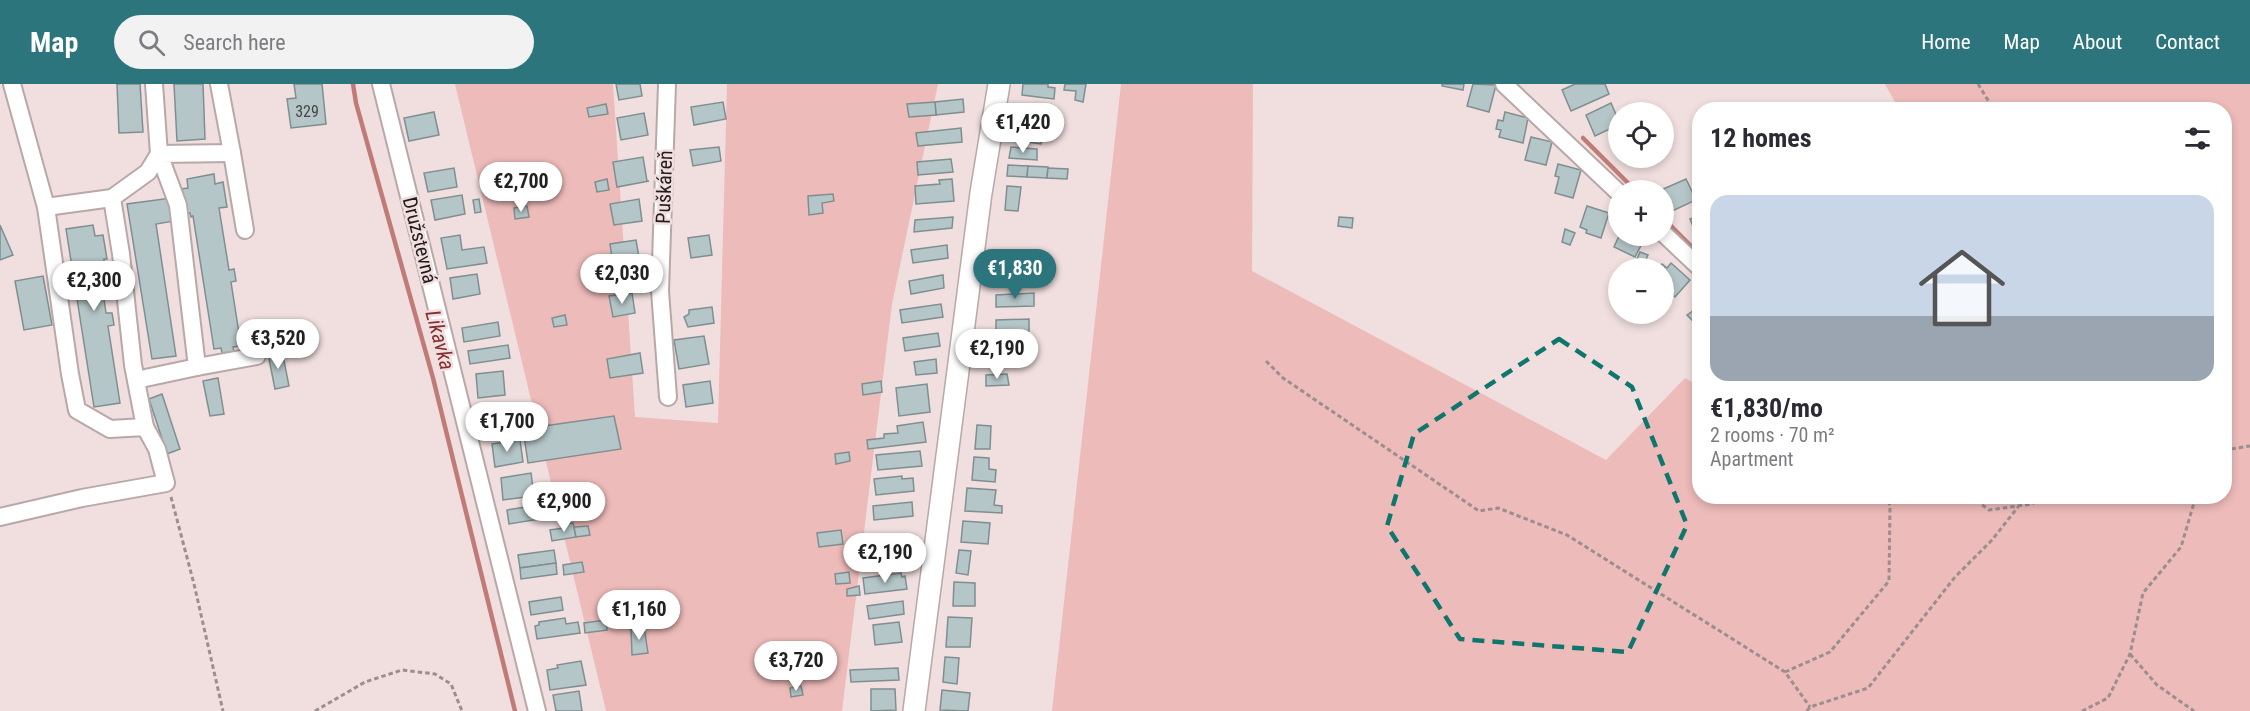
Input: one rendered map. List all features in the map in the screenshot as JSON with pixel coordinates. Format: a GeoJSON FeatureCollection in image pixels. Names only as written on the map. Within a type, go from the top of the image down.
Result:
{"type":"FeatureCollection","features":[{"type":"Feature","properties":{"kind":"main road"},"geometry":{"type":"LineString","coordinates":[[914,711],[979,204],[999,84]]}},
{"type":"Feature","properties":{"kind":"street"},"geometry":{"type":"LineString","coordinates":[[12,84],[46,207],[70,374],[78,410],[110,429],[145,427]]}},
{"type":"Feature","properties":{"kind":"street"},"geometry":{"type":"LineString","coordinates":[[154,84],[159,154],[178,205],[197,367]]}},
{"type":"Feature","properties":{"kind":"street"},"geometry":{"type":"LineString","coordinates":[[219,84],[245,230]]}},
{"type":"Feature","properties":{"kind":"street","name":"Družstevná"},"geometry":{"type":"LineString","coordinates":[[381,84],[537,711]]}},
{"type":"Feature","properties":{"kind":"street","name":"Puškáreň"},"geometry":{"type":"LineString","coordinates":[[667,84],[660,291],[668,397]]}},
{"type":"Feature","properties":{"kind":"street"},"geometry":{"type":"LineString","coordinates":[[1504,84],[1608,183]]}},
{"type":"Feature","properties":{"kind":"street"},"geometry":{"type":"LineString","coordinates":[[159,154],[232,153]]}},
{"type":"Feature","properties":{"kind":"street"},"geometry":{"type":"LineString","coordinates":[[46,207],[112,198],[148,172],[159,154]]}},
{"type":"Feature","properties":{"kind":"street"},"geometry":{"type":"LineString","coordinates":[[1,516],[166,483],[157,449],[145,427],[135,380],[121,254],[112,198]]}},
{"type":"Feature","properties":{"kind":"street"},"geometry":{"type":"LineString","coordinates":[[1674,243],[1692,260]]}},
{"type":"Feature","properties":{"kind":"street"},"geometry":{"type":"LineString","coordinates":[[135,380],[257,356]]}},
{"type":"Feature","properties":{"kind":"path"},"geometry":{"type":"LineString","coordinates":[[1978,84],[1989,102]]}},
{"type":"Feature","properties":{"kind":"path"},"geometry":{"type":"LineString","coordinates":[[1266,362],[1282,378],[1479,511],[1498,508],[1567,535],[1785,672],[1808,709],[1868,688],[1955,577],[1992,540],[2018,507]]}},
{"type":"Feature","properties":{"kind":"path"},"geometry":{"type":"LineString","coordinates":[[2232,449],[2250,446]]}},
{"type":"Feature","properties":{"kind":"path"},"geometry":{"type":"LineString","coordinates":[[166,483],[194,584],[224,711]]}},
{"type":"Feature","properties":{"kind":"path"},"geometry":{"type":"LineString","coordinates":[[1785,672],[1830,652],[1889,581],[1889,504]]}},
{"type":"Feature","properties":{"kind":"path"},"geometry":{"type":"LineString","coordinates":[[1981,504],[1989,510],[2032,504]]}},
{"type":"Feature","properties":{"kind":"path"},"geometry":{"type":"LineString","coordinates":[[2082,711],[2108,698],[2130,654],[2143,593],[2181,547],[2194,504]]}},
{"type":"Feature","properties":{"kind":"path"},"geometry":{"type":"LineString","coordinates":[[2130,654],[2157,685],[2194,711]]}},
{"type":"Feature","properties":{"kind":"path"},"geometry":{"type":"LineString","coordinates":[[315,711],[365,682],[402,670],[435,674],[451,684],[462,711]]}},
{"type":"Feature","properties":{"kind":"highlighted area"},"geometry":{"type":"Polygon","coordinates":[[[1559,339],[1632,387],[1687,525],[1628,652],[1460,639],[1387,526],[1414,434],[1559,339]]]}},
{"type":"Feature","properties":{"kind":"shaded area"},"geometry":{"type":"Polygon","coordinates":[[[455,84],[613,84],[635,417],[718,423],[727,84],[938,84],[892,304],[842,711],[606,711],[455,84]]]}},
{"type":"Feature","properties":{"kind":"shaded area"},"geometry":{"type":"Polygon","coordinates":[[[1121,84],[1253,84],[1252,271],[1606,460],[1685,378],[1692,382],[1692,504],[2232,504],[2232,102],[1895,102],[1885,84],[2250,84],[2250,711],[1052,711],[1121,84]]]}},
{"type":"Feature","properties":{"kind":"building"},"geometry":{"type":"Polygon","coordinates":[[[117,84],[140,84],[143,132],[119,133],[117,84]]]}},
{"type":"Feature","properties":{"kind":"building"},"geometry":{"type":"Polygon","coordinates":[[[174,84],[203,84],[205,139],[177,141],[174,84]]]}},
{"type":"Feature","properties":{"kind":"building"},"geometry":{"type":"Polygon","coordinates":[[[294,84],[322,84],[326,124],[291,128],[287,99],[296,98],[294,84]]]}},
{"type":"Feature","properties":{"kind":"building"},"geometry":{"type":"Polygon","coordinates":[[[616,84],[640,84],[642,96],[619,100],[616,84]]]}},
{"type":"Feature","properties":{"kind":"building"},"geometry":{"type":"Polygon","coordinates":[[[1023,84],[1048,84],[1048,87],[1055,88],[1054,99],[1022,95],[1023,84]]]}},
{"type":"Feature","properties":{"kind":"building"},"geometry":{"type":"Polygon","coordinates":[[[1065,84],[1086,84],[1083,102],[1075,100],[1076,91],[1064,90],[1065,84]]]}},
{"type":"Feature","properties":{"kind":"building"},"geometry":{"type":"Polygon","coordinates":[[[1442,84],[1464,84],[1463,90],[1442,86],[1442,84]]]}},
{"type":"Feature","properties":{"kind":"building"},"geometry":{"type":"Polygon","coordinates":[[[1473,84],[1496,85],[1489,112],[1467,106],[1473,84]]]}},
{"type":"Feature","properties":{"kind":"building"},"geometry":{"type":"Polygon","coordinates":[[[1575,84],[1605,84],[1609,94],[1571,111],[1562,90],[1575,84]]]}},
{"type":"Feature","properties":{"kind":"building"},"geometry":{"type":"Polygon","coordinates":[[[963,99],[964,112],[936,115],[935,102],[963,99]]]}},
{"type":"Feature","properties":{"kind":"building"},"geometry":{"type":"Polygon","coordinates":[[[723,102],[726,119],[694,125],[691,107],[723,102]]]}},
{"type":"Feature","properties":{"kind":"building"},"geometry":{"type":"Polygon","coordinates":[[[935,102],[936,115],[909,117],[907,104],[935,102]]]}},
{"type":"Feature","properties":{"kind":"building"},"geometry":{"type":"Polygon","coordinates":[[[606,104],[608,114],[589,117],[587,108],[606,104]]]}},
{"type":"Feature","properties":{"kind":"building"},"geometry":{"type":"Polygon","coordinates":[[[1608,104],[1608,130],[1595,136],[1586,115],[1608,104]]]}},
{"type":"Feature","properties":{"kind":"building"},"geometry":{"type":"Polygon","coordinates":[[[1018,106],[1043,109],[1041,119],[1017,117],[1018,106]]]}},
{"type":"Feature","properties":{"kind":"building"},"geometry":{"type":"Polygon","coordinates":[[[434,112],[439,135],[409,141],[404,118],[434,112]]]}},
{"type":"Feature","properties":{"kind":"building"},"geometry":{"type":"Polygon","coordinates":[[[1505,112],[1528,118],[1523,143],[1499,137],[1501,130],[1496,129],[1498,120],[1503,121],[1505,112]]]}},
{"type":"Feature","properties":{"kind":"building"},"geometry":{"type":"Polygon","coordinates":[[[644,113],[648,135],[621,140],[617,118],[644,113]]]}},
{"type":"Feature","properties":{"kind":"building"},"geometry":{"type":"Polygon","coordinates":[[[961,128],[962,142],[918,146],[916,133],[961,128]]]}},
{"type":"Feature","properties":{"kind":"building"},"geometry":{"type":"Polygon","coordinates":[[[1014,128],[1043,132],[1041,144],[1012,140],[1014,128]]]}},
{"type":"Feature","properties":{"kind":"building"},"geometry":{"type":"Polygon","coordinates":[[[1531,137],[1552,142],[1546,165],[1525,160],[1531,137]]]}},
{"type":"Feature","properties":{"kind":"building"},"geometry":{"type":"Polygon","coordinates":[[[719,147],[721,161],[693,166],[690,150],[719,147]]]}},
{"type":"Feature","properties":{"kind":"building"},"geometry":{"type":"Polygon","coordinates":[[[1011,147],[1037,149],[1037,160],[1009,158],[1011,147]]]}},
{"type":"Feature","properties":{"kind":"building"},"geometry":{"type":"Polygon","coordinates":[[[643,157],[647,181],[649,181],[617,187],[613,162],[643,157]]]}},
{"type":"Feature","properties":{"kind":"building"},"geometry":{"type":"Polygon","coordinates":[[[951,159],[953,172],[918,175],[917,162],[951,159]]]}},
{"type":"Feature","properties":{"kind":"building"},"geometry":{"type":"Polygon","coordinates":[[[1558,164],[1581,170],[1573,198],[1555,193],[1559,177],[1555,176],[1558,164]]]}},
{"type":"Feature","properties":{"kind":"building"},"geometry":{"type":"Polygon","coordinates":[[[1008,165],[1028,166],[1027,177],[1007,176],[1008,165]]]}},
{"type":"Feature","properties":{"kind":"building"},"geometry":{"type":"Polygon","coordinates":[[[1028,166],[1048,167],[1047,178],[1027,177],[1028,166]]]}},
{"type":"Feature","properties":{"kind":"building"},"geometry":{"type":"Polygon","coordinates":[[[454,168],[457,187],[428,192],[424,173],[454,168]]]}},
{"type":"Feature","properties":{"kind":"building"},"geometry":{"type":"Polygon","coordinates":[[[1048,168],[1068,169],[1067,179],[1047,178],[1048,168]]]}},
{"type":"Feature","properties":{"kind":"building"},"geometry":{"type":"Polygon","coordinates":[[[214,174],[215,184],[223,182],[227,207],[219,208],[229,270],[234,269],[236,281],[231,282],[241,346],[233,347],[234,352],[222,353],[221,348],[214,349],[193,216],[185,213],[181,189],[188,188],[187,179],[214,174]]]}},
{"type":"Feature","properties":{"kind":"building"},"geometry":{"type":"Polygon","coordinates":[[[607,179],[609,190],[597,192],[595,182],[607,179]]]}},
{"type":"Feature","properties":{"kind":"building"},"geometry":{"type":"Polygon","coordinates":[[[952,179],[954,201],[916,204],[915,186],[940,184],[939,180],[952,179]]]}},
{"type":"Feature","properties":{"kind":"building"},"geometry":{"type":"Polygon","coordinates":[[[1686,179],[1692,192],[1692,202],[1674,210],[1674,184],[1686,179]]]}},
{"type":"Feature","properties":{"kind":"building"},"geometry":{"type":"Polygon","coordinates":[[[1007,186],[1021,187],[1018,211],[1005,210],[1007,186]]]}},
{"type":"Feature","properties":{"kind":"building"},"geometry":{"type":"Polygon","coordinates":[[[833,194],[834,201],[822,203],[823,213],[809,215],[808,196],[833,194]]]}},
{"type":"Feature","properties":{"kind":"building"},"geometry":{"type":"Polygon","coordinates":[[[462,195],[465,214],[435,220],[431,200],[462,195]]]}},
{"type":"Feature","properties":{"kind":"building"},"geometry":{"type":"Polygon","coordinates":[[[171,198],[174,221],[156,224],[176,356],[152,359],[127,204],[171,198]]]}},
{"type":"Feature","properties":{"kind":"building"},"geometry":{"type":"Polygon","coordinates":[[[479,199],[481,212],[475,213],[473,200],[479,199]]]}},
{"type":"Feature","properties":{"kind":"building"},"geometry":{"type":"Polygon","coordinates":[[[639,199],[642,221],[614,225],[610,204],[639,199]]]}},
{"type":"Feature","properties":{"kind":"building"},"geometry":{"type":"Polygon","coordinates":[[[527,206],[529,217],[515,219],[514,208],[527,206]]]}},
{"type":"Feature","properties":{"kind":"building"},"geometry":{"type":"Polygon","coordinates":[[[1587,206],[1608,213],[1601,238],[1586,233],[1587,230],[1580,227],[1587,206]]]}},
{"type":"Feature","properties":{"kind":"building"},"geometry":{"type":"Polygon","coordinates":[[[953,217],[952,228],[914,232],[915,220],[953,217]]]}},
{"type":"Feature","properties":{"kind":"building"},"geometry":{"type":"Polygon","coordinates":[[[1339,217],[1353,218],[1352,228],[1338,226],[1339,217]]]}},
{"type":"Feature","properties":{"kind":"building"},"geometry":{"type":"Polygon","coordinates":[[[0,225],[13,255],[0,260],[0,225]]]}},
{"type":"Feature","properties":{"kind":"building"},"geometry":{"type":"Polygon","coordinates":[[[93,225],[95,236],[103,235],[107,259],[104,259],[104,265],[99,265],[106,313],[112,313],[114,325],[108,326],[120,403],[94,407],[66,229],[93,225]]]}},
{"type":"Feature","properties":{"kind":"building"},"geometry":{"type":"Polygon","coordinates":[[[1565,229],[1575,233],[1570,245],[1562,242],[1565,229]]]}},
{"type":"Feature","properties":{"kind":"building"},"geometry":{"type":"Polygon","coordinates":[[[460,235],[462,250],[484,247],[487,263],[447,269],[441,238],[460,235]]]}},
{"type":"Feature","properties":{"kind":"building"},"geometry":{"type":"Polygon","coordinates":[[[709,235],[712,255],[691,258],[688,238],[709,235]]]}},
{"type":"Feature","properties":{"kind":"building"},"geometry":{"type":"Polygon","coordinates":[[[636,240],[641,269],[614,272],[610,244],[636,240]]]}},
{"type":"Feature","properties":{"kind":"building"},"geometry":{"type":"Polygon","coordinates":[[[947,245],[948,258],[913,263],[911,250],[947,245]]]}},
{"type":"Feature","properties":{"kind":"building"},"geometry":{"type":"Polygon","coordinates":[[[1614,246],[1641,246],[1635,257],[1614,246]]]}},
{"type":"Feature","properties":{"kind":"building"},"geometry":{"type":"Polygon","coordinates":[[[1640,252],[1648,255],[1647,258],[1637,258],[1640,252]]]}},
{"type":"Feature","properties":{"kind":"building"},"geometry":{"type":"Polygon","coordinates":[[[999,259],[1013,259],[1012,265],[1024,266],[1023,281],[996,280],[999,259]]]}},
{"type":"Feature","properties":{"kind":"building"},"geometry":{"type":"Polygon","coordinates":[[[1674,266],[1690,280],[1674,296],[1674,266]]]}},
{"type":"Feature","properties":{"kind":"building"},"geometry":{"type":"Polygon","coordinates":[[[477,274],[480,294],[453,299],[450,278],[477,274]]]}},
{"type":"Feature","properties":{"kind":"building"},"geometry":{"type":"Polygon","coordinates":[[[943,275],[944,288],[911,294],[909,281],[943,275]]]}},
{"type":"Feature","properties":{"kind":"building"},"geometry":{"type":"Polygon","coordinates":[[[43,276],[52,325],[24,330],[15,281],[43,276]]]}},
{"type":"Feature","properties":{"kind":"building"},"geometry":{"type":"Polygon","coordinates":[[[632,293],[635,313],[613,317],[609,296],[632,293]]]}},
{"type":"Feature","properties":{"kind":"building"},"geometry":{"type":"Polygon","coordinates":[[[1034,293],[1034,306],[996,307],[996,295],[1034,293]]]}},
{"type":"Feature","properties":{"kind":"building"},"geometry":{"type":"Polygon","coordinates":[[[941,304],[943,317],[902,323],[900,310],[941,304]]]}},
{"type":"Feature","properties":{"kind":"building"},"geometry":{"type":"Polygon","coordinates":[[[712,307],[714,323],[688,327],[684,317],[689,314],[689,310],[712,307]]]}},
{"type":"Feature","properties":{"kind":"building"},"geometry":{"type":"Polygon","coordinates":[[[565,315],[567,325],[554,327],[552,318],[565,315]]]}},
{"type":"Feature","properties":{"kind":"building"},"geometry":{"type":"Polygon","coordinates":[[[1029,319],[1029,332],[996,334],[996,320],[1029,319]]]}},
{"type":"Feature","properties":{"kind":"building"},"geometry":{"type":"Polygon","coordinates":[[[498,322],[500,336],[464,342],[462,328],[498,322]]]}},
{"type":"Feature","properties":{"kind":"building"},"geometry":{"type":"Polygon","coordinates":[[[938,333],[940,346],[905,351],[903,338],[938,333]]]}},
{"type":"Feature","properties":{"kind":"building"},"geometry":{"type":"Polygon","coordinates":[[[704,336],[709,364],[679,369],[674,340],[704,336]]]}},
{"type":"Feature","properties":{"kind":"building"},"geometry":{"type":"Polygon","coordinates":[[[992,341],[1015,341],[1014,364],[992,365],[992,341]]]}},
{"type":"Feature","properties":{"kind":"building"},"geometry":{"type":"Polygon","coordinates":[[[508,345],[510,358],[470,364],[468,351],[508,345]]]}},
{"type":"Feature","properties":{"kind":"building"},"geometry":{"type":"Polygon","coordinates":[[[282,351],[289,386],[275,389],[268,354],[282,351]]]}},
{"type":"Feature","properties":{"kind":"building"},"geometry":{"type":"Polygon","coordinates":[[[640,353],[643,373],[610,378],[607,359],[640,353]]]}},
{"type":"Feature","properties":{"kind":"building"},"geometry":{"type":"Polygon","coordinates":[[[936,359],[937,373],[916,375],[914,362],[936,359]]]}},
{"type":"Feature","properties":{"kind":"building"},"geometry":{"type":"Polygon","coordinates":[[[503,371],[505,395],[478,398],[476,374],[503,371]]]}},
{"type":"Feature","properties":{"kind":"building"},"geometry":{"type":"Polygon","coordinates":[[[1007,374],[1009,385],[986,386],[986,375],[1007,374]]]}},
{"type":"Feature","properties":{"kind":"building"},"geometry":{"type":"Polygon","coordinates":[[[218,378],[224,414],[210,416],[203,381],[218,378]]]}},
{"type":"Feature","properties":{"kind":"building"},"geometry":{"type":"Polygon","coordinates":[[[710,381],[713,403],[686,407],[683,385],[710,381]]]}},
{"type":"Feature","properties":{"kind":"building"},"geometry":{"type":"Polygon","coordinates":[[[881,381],[882,392],[863,395],[862,384],[881,381]]]}},
{"type":"Feature","properties":{"kind":"building"},"geometry":{"type":"Polygon","coordinates":[[[927,384],[930,412],[899,416],[896,388],[927,384]]]}},
{"type":"Feature","properties":{"kind":"building"},"geometry":{"type":"Polygon","coordinates":[[[162,394],[180,449],[167,454],[149,399],[162,394]]]}},
{"type":"Feature","properties":{"kind":"building"},"geometry":{"type":"Polygon","coordinates":[[[515,406],[518,429],[486,433],[483,410],[515,406]]]}},
{"type":"Feature","properties":{"kind":"building"},"geometry":{"type":"Polygon","coordinates":[[[614,416],[621,449],[528,463],[523,429],[614,416]]]}},
{"type":"Feature","properties":{"kind":"building"},"geometry":{"type":"Polygon","coordinates":[[[923,422],[926,442],[868,449],[867,440],[884,438],[884,434],[898,433],[897,426],[923,422]]]}},
{"type":"Feature","properties":{"kind":"building"},"geometry":{"type":"Polygon","coordinates":[[[977,425],[991,426],[990,449],[975,449],[977,425]]]}},
{"type":"Feature","properties":{"kind":"building"},"geometry":{"type":"Polygon","coordinates":[[[520,440],[523,462],[495,467],[492,444],[520,440]]]}},
{"type":"Feature","properties":{"kind":"building"},"geometry":{"type":"Polygon","coordinates":[[[920,451],[922,466],[878,470],[876,455],[920,451]]]}},
{"type":"Feature","properties":{"kind":"building"},"geometry":{"type":"Polygon","coordinates":[[[849,452],[850,461],[836,464],[835,454],[849,452]]]}},
{"type":"Feature","properties":{"kind":"building"},"geometry":{"type":"Polygon","coordinates":[[[974,457],[989,458],[989,469],[996,470],[995,482],[972,480],[974,457]]]}},
{"type":"Feature","properties":{"kind":"building"},"geometry":{"type":"Polygon","coordinates":[[[531,473],[534,496],[503,500],[501,478],[531,473]]]}},
{"type":"Feature","properties":{"kind":"building"},"geometry":{"type":"Polygon","coordinates":[[[902,476],[902,479],[913,478],[914,491],[876,495],[874,479],[902,476]]]}},
{"type":"Feature","properties":{"kind":"building"},"geometry":{"type":"Polygon","coordinates":[[[967,488],[996,490],[994,505],[1002,506],[1002,513],[965,511],[967,488]]]}},
{"type":"Feature","properties":{"kind":"building"},"geometry":{"type":"Polygon","coordinates":[[[557,502],[559,516],[509,524],[507,510],[557,502]]]}},
{"type":"Feature","properties":{"kind":"building"},"geometry":{"type":"Polygon","coordinates":[[[912,502],[913,516],[874,520],[873,506],[912,502]]]}},
{"type":"Feature","properties":{"kind":"building"},"geometry":{"type":"Polygon","coordinates":[[[572,505],[574,514],[560,516],[558,507],[572,505]]]}},
{"type":"Feature","properties":{"kind":"building"},"geometry":{"type":"Polygon","coordinates":[[[963,521],[990,523],[988,544],[961,542],[963,521]]]}},
{"type":"Feature","properties":{"kind":"building"},"geometry":{"type":"Polygon","coordinates":[[[573,523],[576,537],[552,541],[550,530],[564,528],[564,524],[573,523]]]}},
{"type":"Feature","properties":{"kind":"building"},"geometry":{"type":"Polygon","coordinates":[[[588,526],[590,535],[576,537],[574,527],[588,526]]]}},
{"type":"Feature","properties":{"kind":"building"},"geometry":{"type":"Polygon","coordinates":[[[841,530],[843,544],[819,547],[817,533],[841,530]]]}},
{"type":"Feature","properties":{"kind":"building"},"geometry":{"type":"Polygon","coordinates":[[[554,550],[556,563],[520,568],[518,555],[554,550]]]}},
{"type":"Feature","properties":{"kind":"building"},"geometry":{"type":"Polygon","coordinates":[[[907,550],[908,564],[882,567],[880,554],[907,550]]]}},
{"type":"Feature","properties":{"kind":"building"},"geometry":{"type":"Polygon","coordinates":[[[959,550],[971,551],[968,575],[956,573],[959,550]]]}},
{"type":"Feature","properties":{"kind":"building"},"geometry":{"type":"Polygon","coordinates":[[[582,562],[584,572],[564,575],[563,565],[582,562]]]}},
{"type":"Feature","properties":{"kind":"building"},"geometry":{"type":"Polygon","coordinates":[[[556,563],[557,574],[521,579],[520,568],[556,563]]]}},
{"type":"Feature","properties":{"kind":"building"},"geometry":{"type":"Polygon","coordinates":[[[849,572],[850,583],[836,584],[835,574],[849,572]]]}},
{"type":"Feature","properties":{"kind":"building"},"geometry":{"type":"Polygon","coordinates":[[[901,573],[902,577],[905,576],[907,589],[865,594],[863,578],[901,573]]]}},
{"type":"Feature","properties":{"kind":"building"},"geometry":{"type":"Polygon","coordinates":[[[954,582],[975,583],[975,606],[953,606],[954,582]]]}},
{"type":"Feature","properties":{"kind":"building"},"geometry":{"type":"Polygon","coordinates":[[[859,586],[860,595],[847,596],[847,589],[859,586]]]}},
{"type":"Feature","properties":{"kind":"building"},"geometry":{"type":"Polygon","coordinates":[[[561,597],[563,610],[531,615],[529,602],[561,597]]]}},
{"type":"Feature","properties":{"kind":"building"},"geometry":{"type":"Polygon","coordinates":[[[903,601],[904,614],[869,619],[867,606],[903,601]]]}},
{"type":"Feature","properties":{"kind":"building"},"geometry":{"type":"Polygon","coordinates":[[[948,617],[972,618],[970,647],[946,647],[948,617]]]}},
{"type":"Feature","properties":{"kind":"building"},"geometry":{"type":"Polygon","coordinates":[[[565,618],[566,624],[578,622],[580,633],[537,639],[535,626],[539,625],[539,622],[565,618]]]}},
{"type":"Feature","properties":{"kind":"building"},"geometry":{"type":"Polygon","coordinates":[[[606,620],[607,630],[585,633],[584,623],[606,620]]]}},
{"type":"Feature","properties":{"kind":"building"},"geometry":{"type":"Polygon","coordinates":[[[899,622],[902,642],[875,645],[873,625],[899,622]]]}},
{"type":"Feature","properties":{"kind":"building"},"geometry":{"type":"Polygon","coordinates":[[[644,627],[648,653],[632,655],[631,629],[629,629],[644,627]]]}},
{"type":"Feature","properties":{"kind":"building"},"geometry":{"type":"Polygon","coordinates":[[[945,657],[959,658],[957,684],[943,682],[945,657]]]}},
{"type":"Feature","properties":{"kind":"building"},"geometry":{"type":"Polygon","coordinates":[[[581,661],[586,685],[550,690],[547,670],[558,668],[557,665],[581,661]]]}},
{"type":"Feature","properties":{"kind":"building"},"geometry":{"type":"Polygon","coordinates":[[[898,668],[899,680],[851,682],[850,670],[898,668]]]}},
{"type":"Feature","properties":{"kind":"building"},"geometry":{"type":"Polygon","coordinates":[[[801,686],[803,695],[791,697],[790,688],[801,686]]]}},
{"type":"Feature","properties":{"kind":"building"},"geometry":{"type":"Polygon","coordinates":[[[871,689],[895,689],[896,710],[871,711],[871,689]]]}},
{"type":"Feature","properties":{"kind":"building"},"geometry":{"type":"Polygon","coordinates":[[[942,690],[970,693],[968,711],[940,710],[942,690]]]}},
{"type":"Feature","properties":{"kind":"building"},"geometry":{"type":"Polygon","coordinates":[[[579,691],[582,711],[556,711],[553,695],[579,691]]]}},
{"type":"Feature","properties":{"kind":"waterway","name":"Likavka"},"geometry":{"type":"LineString","coordinates":[[353,84],[356,103],[433,378],[515,711]]}},
{"type":"Feature","properties":{"kind":"waterway"},"geometry":{"type":"LineString","coordinates":[[1583,138],[1625,180]]}},
{"type":"Feature","properties":{"kind":"waterway"},"geometry":{"type":"LineString","coordinates":[[1674,229],[1692,247]]}}]}
